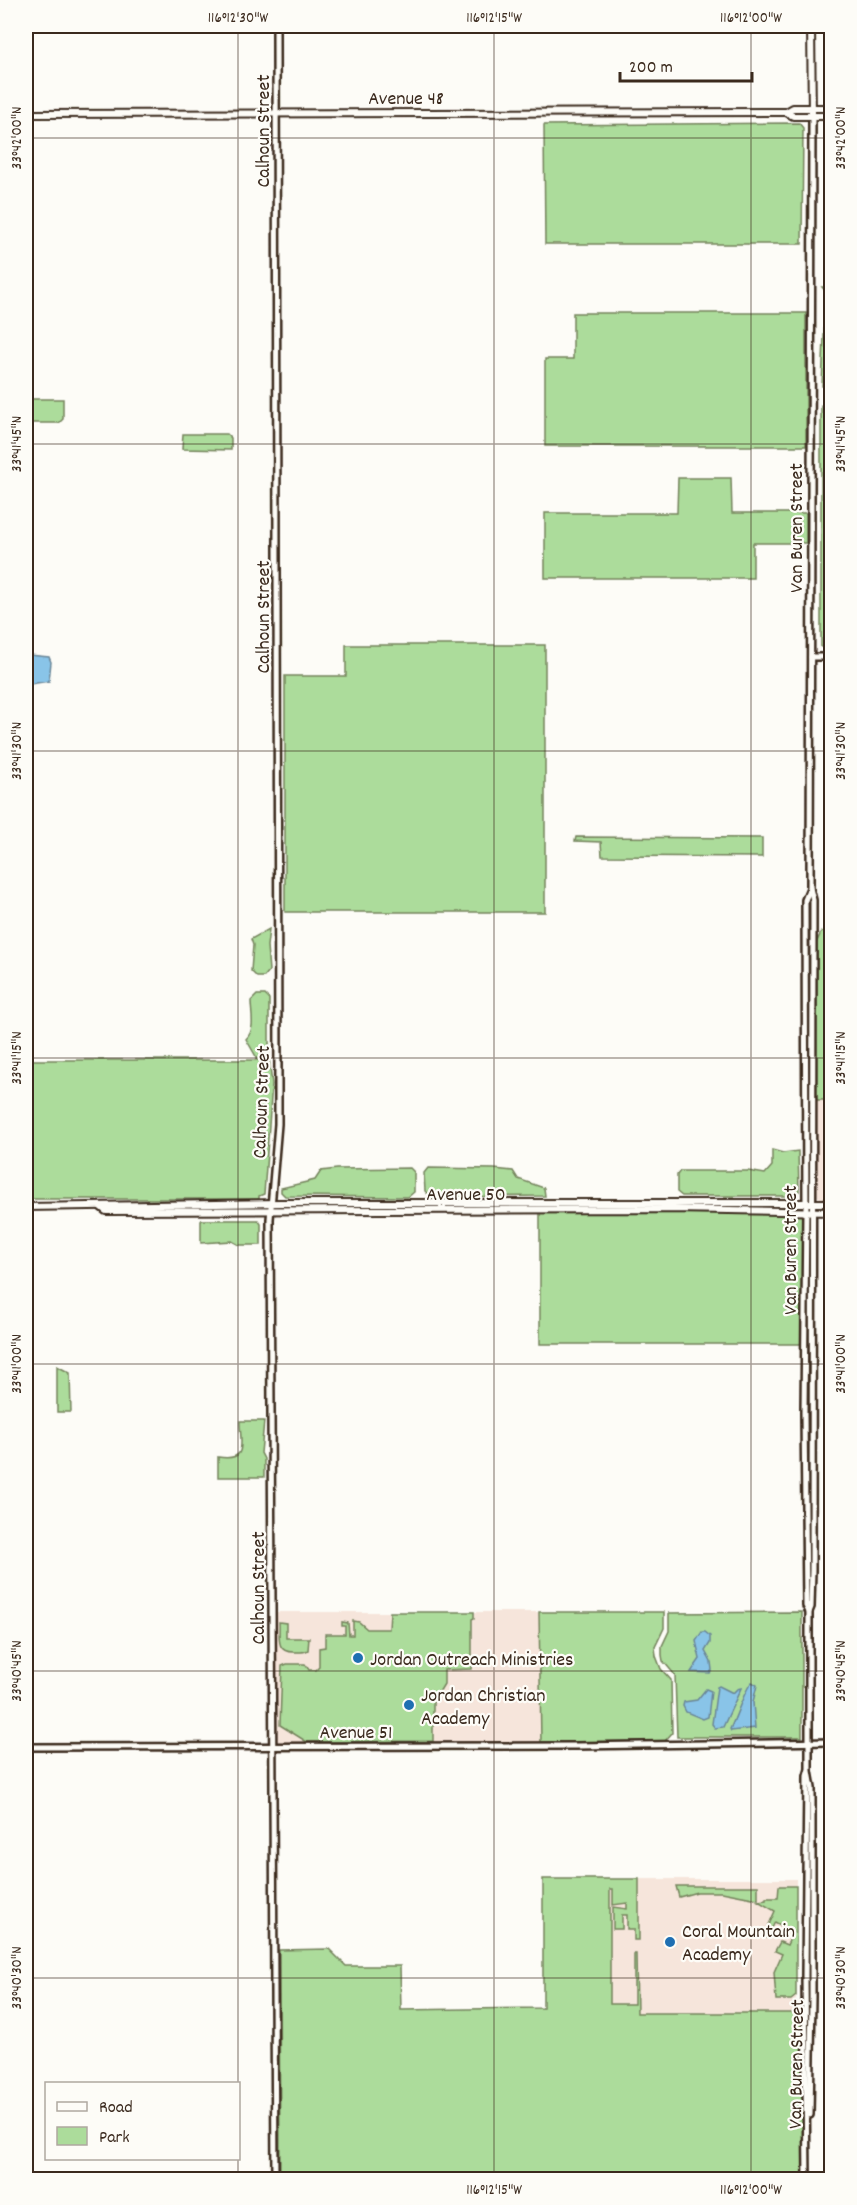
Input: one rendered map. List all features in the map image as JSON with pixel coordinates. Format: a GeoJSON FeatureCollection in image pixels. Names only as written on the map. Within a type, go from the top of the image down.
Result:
{"type":"FeatureCollection","features":[{"type":"Feature","properties":{"kind":"main road","name":"Van Buren Street"},"geometry":{"type":"LineString","coordinates":[[811,26],[812,116]]}},
{"type":"Feature","properties":{"kind":"main road","name":"Avenue 48"},"geometry":{"type":"LineString","coordinates":[[26,114],[786,112],[794,108],[831,108]]}},
{"type":"Feature","properties":{"kind":"main road","name":"Avenue 48"},"geometry":{"type":"LineString","coordinates":[[786,112],[793,116],[831,116]]}},
{"type":"Feature","properties":{"kind":"main road","name":"Avenue 50"},"geometry":{"type":"LineString","coordinates":[[26,1208],[101,1207],[106,1211],[271,1207],[809,1206],[831,1203]]}},
{"type":"Feature","properties":{"kind":"main road","name":"Avenue 50"},"geometry":{"type":"LineString","coordinates":[[809,1206],[831,1212]]}},
{"type":"Feature","properties":{"kind":"street","name":"Calhoun Street"},"geometry":{"type":"LineString","coordinates":[[275,2180],[271,1207],[278,1094],[276,26]]}},
{"type":"Feature","properties":{"kind":"street","name":"Van Buren Street"},"geometry":{"type":"LineString","coordinates":[[809,2180],[805,1975],[808,1612],[804,1532],[813,900],[810,888],[812,116]]}},
{"type":"Feature","properties":{"kind":"street"},"geometry":{"type":"LineString","coordinates":[[811,657],[831,657]]}},
{"type":"Feature","properties":{"kind":"street","name":"Avenue 51"},"geometry":{"type":"LineString","coordinates":[[26,1748],[831,1742]]}},
{"type":"Feature","properties":{"kind":"street","name":"Van Buren Street"},"geometry":{"type":"LineString","coordinates":[[808,1769],[811,1775],[812,1802],[809,2180]]}},
{"type":"Feature","properties":{"kind":"street"},"geometry":{"type":"LineString","coordinates":[[802,2009],[802,1981],[805,1975]]}},
{"type":"Feature","properties":{"kind":"shaded area"},"geometry":{"type":"Polygon","coordinates":[[[815,1100],[831,1100],[831,1199],[821,1199],[815,1194],[815,1100]]]}},
{"type":"Feature","properties":{"kind":"shaded area","name":"Jordan Christian Academy"},"geometry":{"type":"Polygon","coordinates":[[[277,1612],[539,1612],[541,1742],[277,1742],[277,1612]]]}},
{"type":"Feature","properties":{"kind":"shaded area","name":"Coral Mountain Academy"},"geometry":{"type":"Polygon","coordinates":[[[543,1879],[796,1879],[796,2013],[543,2013],[543,1879]]]}},
{"type":"Feature","properties":{"kind":"green space"},"geometry":{"type":"Polygon","coordinates":[[[799,123],[803,128],[802,244],[545,244],[544,125],[799,123]]]}},
{"type":"Feature","properties":{"kind":"green space"},"geometry":{"type":"Polygon","coordinates":[[[822,287],[831,287],[831,386],[822,386],[825,312],[830,307],[826,301],[827,293],[822,287]]]}},
{"type":"Feature","properties":{"kind":"green space"},"geometry":{"type":"Polygon","coordinates":[[[573,313],[806,313],[806,446],[545,446],[545,359],[573,359],[573,313]]]}},
{"type":"Feature","properties":{"kind":"green space"},"geometry":{"type":"Polygon","coordinates":[[[26,399],[63,399],[63,419],[59,423],[26,423],[26,399]]]}},
{"type":"Feature","properties":{"kind":"green space"},"geometry":{"type":"Polygon","coordinates":[[[821,406],[832,406],[831,647],[821,647],[821,406]]]}},
{"type":"Feature","properties":{"kind":"green space"},"geometry":{"type":"Polygon","coordinates":[[[183,434],[227,434],[231,438],[231,450],[182,449],[183,434]]]}},
{"type":"Feature","properties":{"kind":"green space"},"geometry":{"type":"Polygon","coordinates":[[[678,478],[731,478],[732,513],[806,513],[806,543],[753,543],[753,578],[545,578],[545,513],[677,513],[678,478]]]}},
{"type":"Feature","properties":{"kind":"green space"},"geometry":{"type":"Polygon","coordinates":[[[346,645],[545,645],[545,912],[285,912],[285,676],[346,676],[346,645]]]}},
{"type":"Feature","properties":{"kind":"green space"},"geometry":{"type":"Polygon","coordinates":[[[576,837],[762,838],[762,857],[602,856],[601,842],[575,841],[576,837]]]}},
{"type":"Feature","properties":{"kind":"green space"},"geometry":{"type":"Polygon","coordinates":[[[269,929],[267,946],[269,971],[264,977],[257,977],[251,971],[253,945],[251,939],[269,929]]]}},
{"type":"Feature","properties":{"kind":"green space"},"geometry":{"type":"Polygon","coordinates":[[[821,932],[831,932],[831,1100],[815,1100],[816,944],[821,932]]]}},
{"type":"Feature","properties":{"kind":"green space"},"geometry":{"type":"Polygon","coordinates":[[[257,995],[265,995],[269,999],[269,1059],[272,1084],[264,1194],[259,1196],[259,1199],[26,1199],[26,1060],[258,1060],[246,1039],[252,1026],[251,1001],[257,995]]]}},
{"type":"Feature","properties":{"kind":"green space"},"geometry":{"type":"Polygon","coordinates":[[[772,1150],[783,1153],[798,1151],[799,1191],[791,1196],[682,1196],[677,1192],[677,1175],[680,1171],[748,1171],[765,1174],[772,1166],[772,1150]]]}},
{"type":"Feature","properties":{"kind":"green space"},"geometry":{"type":"Polygon","coordinates":[[[410,1168],[414,1172],[414,1192],[408,1197],[285,1196],[281,1192],[281,1188],[315,1180],[321,1171],[410,1168]]]}},
{"type":"Feature","properties":{"kind":"green space"},"geometry":{"type":"Polygon","coordinates":[[[428,1168],[513,1171],[518,1179],[544,1188],[545,1196],[431,1197],[425,1191],[424,1173],[428,1168]]]}},
{"type":"Feature","properties":{"kind":"green space"},"geometry":{"type":"Polygon","coordinates":[[[540,1213],[802,1213],[802,1344],[540,1344],[540,1213]]]}},
{"type":"Feature","properties":{"kind":"green space"},"geometry":{"type":"Polygon","coordinates":[[[201,1220],[258,1220],[261,1224],[261,1245],[239,1245],[232,1241],[201,1243],[201,1220]]]}},
{"type":"Feature","properties":{"kind":"green space"},"geometry":{"type":"Polygon","coordinates":[[[57,1366],[70,1373],[71,1412],[57,1412],[57,1366]]]}},
{"type":"Feature","properties":{"kind":"green space"},"geometry":{"type":"Polygon","coordinates":[[[240,1421],[264,1421],[261,1453],[264,1459],[264,1477],[218,1477],[218,1457],[235,1457],[241,1449],[240,1421]]]}},
{"type":"Feature","properties":{"kind":"green space"},"geometry":{"type":"Polygon","coordinates":[[[390,1612],[474,1612],[472,1669],[444,1670],[444,1684],[433,1702],[433,1741],[307,1742],[280,1725],[282,1666],[305,1664],[309,1670],[316,1670],[319,1667],[319,1648],[325,1647],[325,1634],[345,1634],[345,1626],[342,1626],[342,1622],[348,1623],[349,1635],[353,1635],[353,1621],[359,1622],[367,1629],[389,1629],[390,1612]]]}},
{"type":"Feature","properties":{"kind":"green space"},"geometry":{"type":"Polygon","coordinates":[[[539,1612],[664,1612],[664,1628],[655,1647],[661,1669],[671,1680],[672,1733],[665,1741],[541,1742],[539,1612]]]}},
{"type":"Feature","properties":{"kind":"green space"},"geometry":{"type":"Polygon","coordinates":[[[802,1612],[802,1737],[677,1737],[675,1675],[663,1661],[662,1655],[662,1646],[669,1631],[669,1613],[802,1612]]]}},
{"type":"Feature","properties":{"kind":"green space"},"geometry":{"type":"Polygon","coordinates":[[[279,1622],[286,1623],[286,1638],[309,1638],[308,1650],[293,1652],[283,1649],[280,1642],[279,1622]]]}},
{"type":"Feature","properties":{"kind":"green space"},"geometry":{"type":"Polygon","coordinates":[[[543,1879],[639,1879],[639,1940],[634,1940],[634,1929],[627,1929],[627,1915],[622,1915],[622,1929],[613,1929],[613,1907],[627,1909],[627,1903],[613,1905],[613,1889],[610,1889],[610,2004],[634,2004],[634,1954],[636,1954],[637,2013],[796,2013],[801,2017],[804,2027],[805,2179],[280,2179],[279,1950],[329,1949],[346,1966],[400,1966],[401,2010],[543,2008],[543,1879]]]}},
{"type":"Feature","properties":{"kind":"green space"},"geometry":{"type":"Polygon","coordinates":[[[676,1886],[758,1886],[758,1899],[722,1892],[697,1892],[679,1897],[676,1886]]]}},
{"type":"Feature","properties":{"kind":"green space"},"geometry":{"type":"Polygon","coordinates":[[[779,1886],[796,1886],[796,1996],[791,2000],[776,2000],[774,1972],[782,1954],[775,1951],[780,1942],[787,1945],[793,1932],[775,1922],[767,1938],[764,1936],[775,1911],[758,1901],[778,1898],[779,1886]]]}},
{"type":"Feature","properties":{"kind":"water"},"geometry":{"type":"Polygon","coordinates":[[[29,655],[49,657],[51,662],[49,681],[30,684],[26,682],[26,657],[29,655]]]}},
{"type":"Feature","properties":{"kind":"water"},"geometry":{"type":"Polygon","coordinates":[[[702,1632],[710,1636],[710,1643],[705,1651],[711,1662],[710,1673],[691,1672],[700,1659],[696,1641],[702,1632]]]}},
{"type":"Feature","properties":{"kind":"water"},"geometry":{"type":"Polygon","coordinates":[[[752,1682],[757,1685],[753,1702],[755,1728],[731,1731],[730,1729],[752,1682]]]}},
{"type":"Feature","properties":{"kind":"water"},"geometry":{"type":"Polygon","coordinates":[[[719,1686],[733,1693],[741,1688],[723,1727],[715,1728],[712,1724],[719,1686]]]}},
{"type":"Feature","properties":{"kind":"water"},"geometry":{"type":"Polygon","coordinates":[[[706,1689],[711,1691],[708,1717],[703,1719],[686,1712],[684,1702],[697,1700],[706,1689]]]}},
{"type":"Feature","properties":{"kind":"place","name":"Jordan Outreach Ministries"},"geometry":{"type":"Point","coordinates":[358,1658]}},
{"type":"Feature","properties":{"kind":"place","name":"Jordan Christian Academy"},"geometry":{"type":"Point","coordinates":[409,1705]}},
{"type":"Feature","properties":{"kind":"place","name":"Coral Mountain Academy"},"geometry":{"type":"Point","coordinates":[670,1942]}}]}
